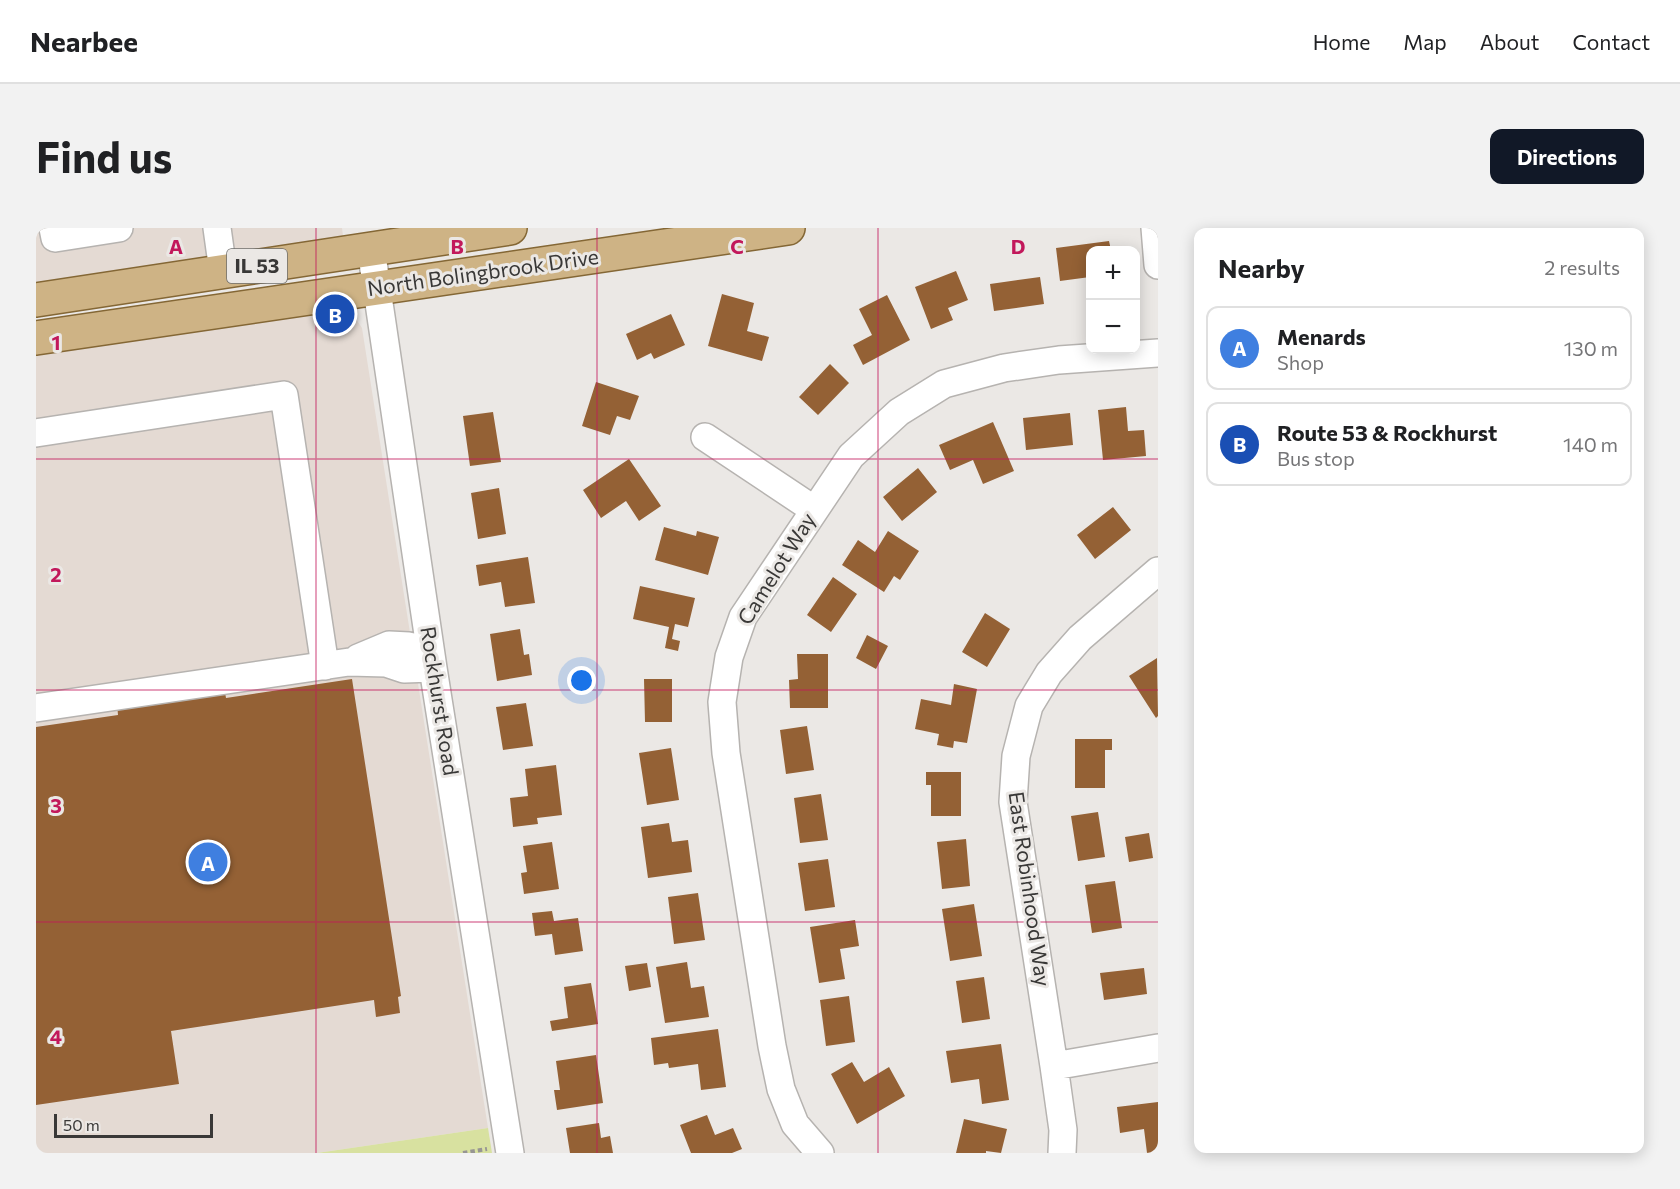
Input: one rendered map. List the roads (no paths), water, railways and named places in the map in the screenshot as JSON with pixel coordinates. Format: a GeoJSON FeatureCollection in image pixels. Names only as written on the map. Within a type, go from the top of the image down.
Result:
{"type":"FeatureCollection","features":[{"type":"Feature","properties":{"kind":"main road","name":"North Bolingbrook Drive"},"geometry":{"type":"LineString","coordinates":[[36,300],[510,228]]}},
{"type":"Feature","properties":{"kind":"main road","name":"North Bolingbrook Drive"},"geometry":{"type":"LineString","coordinates":[[36,338],[738,232],[788,228]]}},
{"type":"Feature","properties":{"kind":"street"},"geometry":{"type":"LineString","coordinates":[[53,228],[55,238],[119,228]]}},
{"type":"Feature","properties":{"kind":"street"},"geometry":{"type":"LineString","coordinates":[[217,228],[223,271]]}},
{"type":"Feature","properties":{"kind":"street"},"geometry":{"type":"LineString","coordinates":[[1155,228],[1158,266]]}},
{"type":"Feature","properties":{"kind":"street","name":"Rockhurst Road"},"geometry":{"type":"LineString","coordinates":[[371,249],[433,668],[510,1153]]}},
{"type":"Feature","properties":{"kind":"street","name":"Camelot Way"},"geometry":{"type":"LineString","coordinates":[[820,1153],[795,1124],[778,1078],[726,753],[722,702],[729,657],[743,617],[813,509],[851,456],[899,412],[944,384],[1004,368],[1059,360],[1158,353]]}},
{"type":"Feature","properties":{"kind":"street"},"geometry":{"type":"LineString","coordinates":[[36,433],[284,395],[337,664]]}},
{"type":"Feature","properties":{"kind":"street"},"geometry":{"type":"LineString","coordinates":[[705,437],[813,509]]}},
{"type":"Feature","properties":{"kind":"street","name":"East Robinhood Way"},"geometry":{"type":"LineString","coordinates":[[1062,1153],[1063,1130],[1013,802],[1016,756],[1029,706],[1049,673],[1080,638],[1158,571]]}},
{"type":"Feature","properties":{"kind":"street"},"geometry":{"type":"LineString","coordinates":[[36,708],[337,664],[386,663],[404,669],[433,668]]}},
{"type":"Feature","properties":{"kind":"street"},"geometry":{"type":"LineString","coordinates":[[1054,1066],[1158,1048]]}},
{"type":"Feature","properties":{"kind":"place","name":"Route 53 & Rockhurst"},"geometry":{"type":"Point","coordinates":[335,314]}},
{"type":"Feature","properties":{"kind":"place","name":"Menards"},"geometry":{"type":"Point","coordinates":[208,862]}}]}
